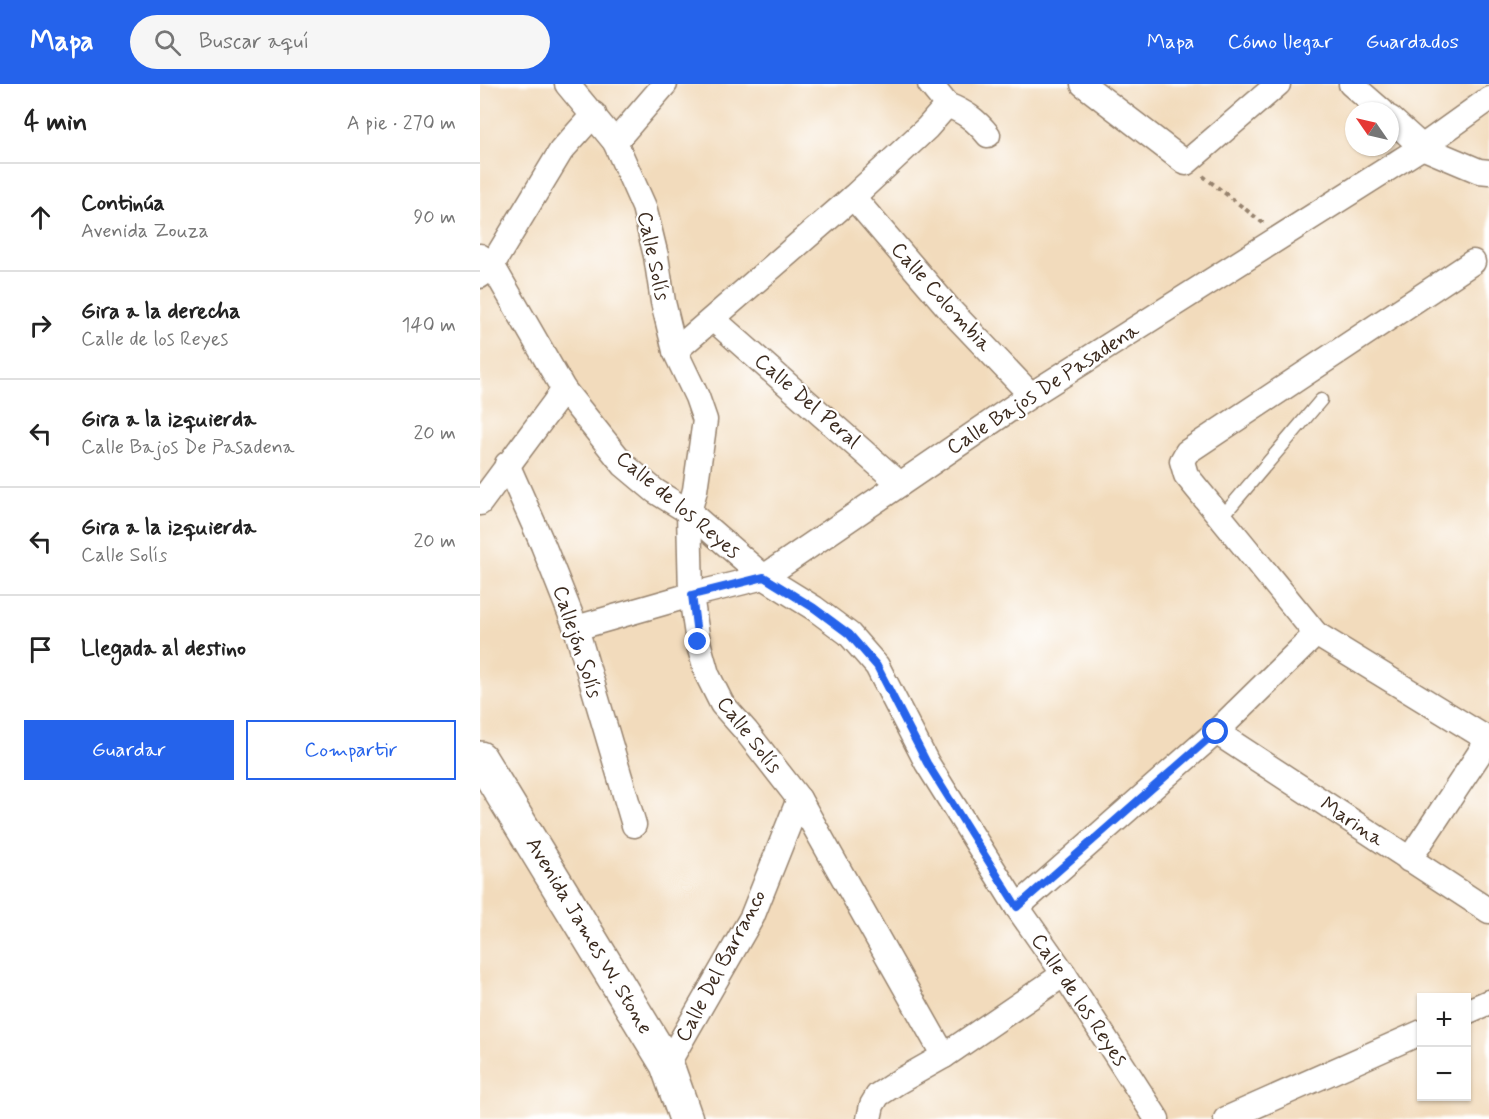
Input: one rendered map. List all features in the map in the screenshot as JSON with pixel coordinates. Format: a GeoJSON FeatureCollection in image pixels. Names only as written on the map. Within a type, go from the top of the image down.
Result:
{"type":"FeatureCollection","features":[{"type":"Feature","properties":{"kind":"main road","name":"Avenida James W. Stone"},"geometry":{"type":"LineString","coordinates":[[480,758],[668,1065],[686,1119]]}},
{"type":"Feature","properties":{"kind":"street","name":"Calle Solís"},"geometry":{"type":"LineString","coordinates":[[567,84],[615,142],[644,207],[675,351],[697,397],[705,420],[695,490],[689,512],[692,595],[698,642],[707,674],[722,704],[799,799],[944,1056]]}},
{"type":"Feature","properties":{"kind":"street"},"geometry":{"type":"LineString","coordinates":[[615,142],[665,84]]}},
{"type":"Feature","properties":{"kind":"street"},"geometry":{"type":"LineString","coordinates":[[930,84],[947,105],[962,111],[976,121],[988,135]]}},
{"type":"Feature","properties":{"kind":"street"},"geometry":{"type":"LineString","coordinates":[[1083,84],[1186,163],[1278,84]]}},
{"type":"Feature","properties":{"kind":"street"},"geometry":{"type":"LineString","coordinates":[[1351,84],[1372,102]]}},
{"type":"Feature","properties":{"kind":"street","name":"Calle Bajos De Pasadena"},"geometry":{"type":"LineString","coordinates":[[576,628],[764,577],[1031,395],[1422,147],[1489,99]]}},
{"type":"Feature","properties":{"kind":"street"},"geometry":{"type":"LineString","coordinates":[[675,351],[853,197],[927,128],[947,105]]}},
{"type":"Feature","properties":{"kind":"street"},"geometry":{"type":"LineString","coordinates":[[484,266],[561,151],[594,114]]}},
{"type":"Feature","properties":{"kind":"street"},"geometry":{"type":"LineString","coordinates":[[1399,126],[1422,147],[1479,171],[1489,172]]}},
{"type":"Feature","properties":{"kind":"street","name":"Calle Colombia"},"geometry":{"type":"LineString","coordinates":[[853,197],[951,311],[1031,395]]}},
{"type":"Feature","properties":{"kind":"street"},"geometry":{"type":"LineString","coordinates":[[1409,860],[1489,740],[1316,634],[1186,475],[1182,461],[1186,452],[1473,262]]}},
{"type":"Feature","properties":{"kind":"street","name":"Calle de los Reyes"},"geometry":{"type":"LineString","coordinates":[[484,266],[564,390],[624,465],[655,491],[689,512],[764,577],[814,608],[849,634],[877,666],[927,763],[1017,907],[1064,974],[1157,1119]]}},
{"type":"Feature","properties":{"kind":"street","name":"Calle Del Peral"},"geometry":{"type":"LineString","coordinates":[[713,319],[900,484]]}},
{"type":"Feature","properties":{"kind":"street"},"geometry":{"type":"LineString","coordinates":[[480,503],[564,390]]}},
{"type":"Feature","properties":{"kind":"street","name":"Callejón Solís"},"geometry":{"type":"LineString","coordinates":[[507,464],[576,628],[634,825]]}},
{"type":"Feature","properties":{"kind":"street"},"geometry":{"type":"LineString","coordinates":[[1017,907],[1216,732],[1316,634]]}},
{"type":"Feature","properties":{"kind":"street","name":"Marina"},"geometry":{"type":"LineString","coordinates":[[1216,732],[1489,912]]}},
{"type":"Feature","properties":{"kind":"street","name":"Calle Del Barranco"},"geometry":{"type":"LineString","coordinates":[[668,1065],[752,917],[799,799]]}},
{"type":"Feature","properties":{"kind":"street"},"geometry":{"type":"LineString","coordinates":[[868,1119],[878,1095],[944,1056],[1064,974]]}},
{"type":"Feature","properties":{"kind":"street"},"geometry":{"type":"LineString","coordinates":[[1471,1010],[1489,1002]]}},
{"type":"Feature","properties":{"kind":"street"},"geometry":{"type":"LineString","coordinates":[[1226,1119],[1417,1034]]}},
{"type":"Feature","properties":{"kind":"lane"},"geometry":{"type":"LineString","coordinates":[[1221,518],[1321,399]]}},
{"type":"Feature","properties":{"kind":"path"},"geometry":{"type":"LineString","coordinates":[[1186,163],[1280,237]]}},
{"type":"Feature","properties":{"kind":"route"},"geometry":{"type":"LineString","coordinates":[[698,642],[692,595],[764,577],[814,608],[849,634],[877,666],[927,763],[1017,907],[1216,732]]}}]}
